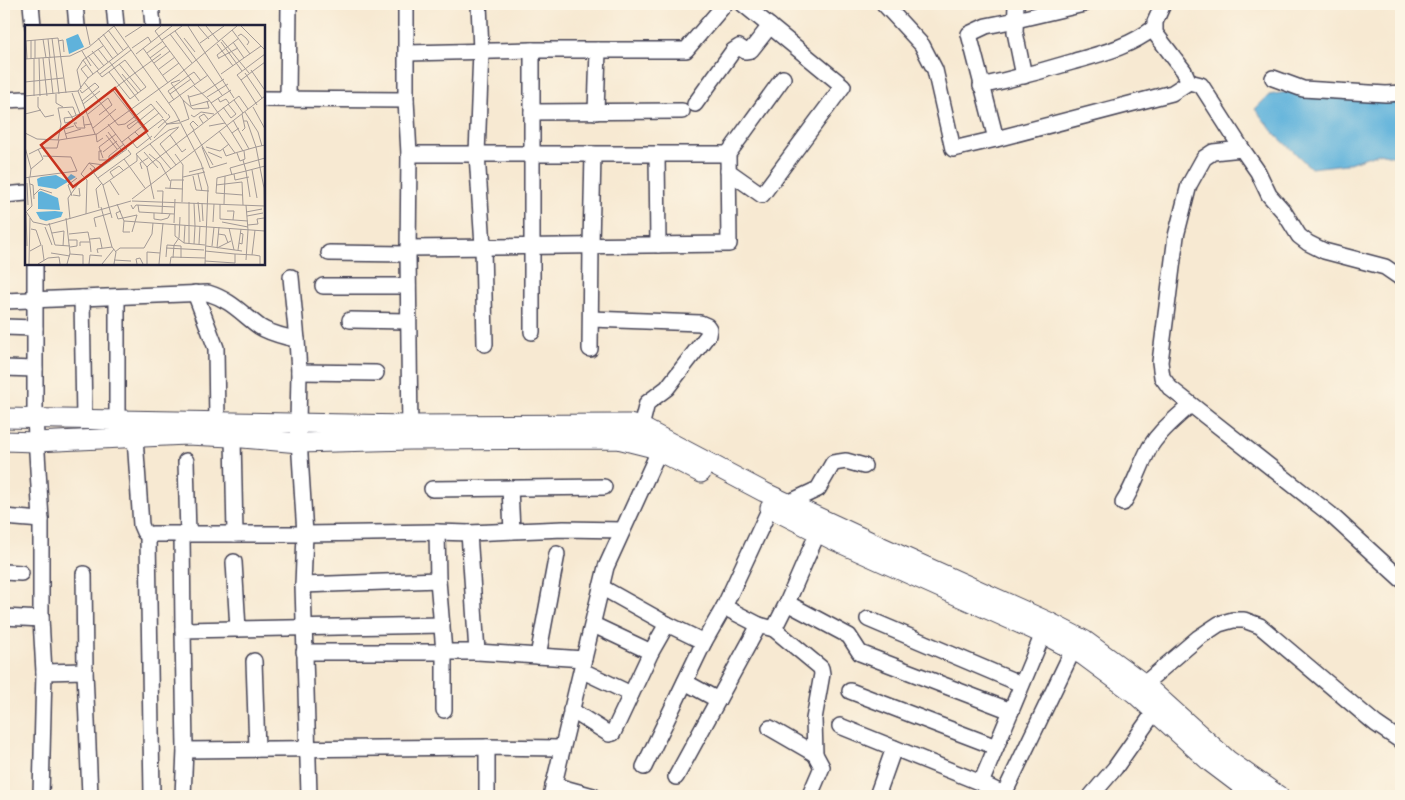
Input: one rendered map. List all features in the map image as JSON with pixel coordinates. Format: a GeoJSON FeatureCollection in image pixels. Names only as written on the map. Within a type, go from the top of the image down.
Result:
{"type":"FeatureCollection","features":[{"type":"Feature","properties":{"kind":"street"},"geometry":{"type":"LineString","coordinates":[[31,4],[33,25]]}},
{"type":"Feature","properties":{"kind":"street"},"geometry":{"type":"LineString","coordinates":[[76,4],[77,25]]}},
{"type":"Feature","properties":{"kind":"street"},"geometry":{"type":"LineString","coordinates":[[114,4],[116,25]]}},
{"type":"Feature","properties":{"kind":"street"},"geometry":{"type":"LineString","coordinates":[[151,4],[153,25]]}},
{"type":"Feature","properties":{"kind":"street"},"geometry":{"type":"LineString","coordinates":[[288,4],[288,99]]}},
{"type":"Feature","properties":{"kind":"street"},"geometry":{"type":"LineString","coordinates":[[406,4],[406,100],[409,154],[408,321],[410,432]]}},
{"type":"Feature","properties":{"kind":"street"},"geometry":{"type":"LineString","coordinates":[[479,4],[481,51],[477,154],[483,246],[485,344]]}},
{"type":"Feature","properties":{"kind":"street"},"geometry":{"type":"LineString","coordinates":[[407,53],[532,50],[686,50],[725,4]]}},
{"type":"Feature","properties":{"kind":"street"},"geometry":{"type":"LineString","coordinates":[[728,171],[762,196],[843,86],[743,4]]}},
{"type":"Feature","properties":{"kind":"street"},"geometry":{"type":"LineString","coordinates":[[884,4],[922,45],[935,70],[952,149],[1172,93],[1189,82],[1201,85],[1258,172],[1269,195],[1284,212],[1299,236],[1308,243],[1324,250],[1370,261],[1385,267],[1401,278]]}},
{"type":"Feature","properties":{"kind":"street"},"geometry":{"type":"LineString","coordinates":[[1016,4],[1015,32],[1024,76]]}},
{"type":"Feature","properties":{"kind":"street"},"geometry":{"type":"LineString","coordinates":[[996,139],[969,34],[986,26],[1084,4]]}},
{"type":"Feature","properties":{"kind":"street"},"geometry":{"type":"LineString","coordinates":[[1163,4],[1155,22],[1154,33],[1184,71],[1189,82]]}},
{"type":"Feature","properties":{"kind":"street"},"geometry":{"type":"LineString","coordinates":[[532,112],[596,112],[688,107],[733,51],[739,47],[745,51],[751,50],[770,26]]}},
{"type":"Feature","properties":{"kind":"street"},"geometry":{"type":"LineString","coordinates":[[982,86],[1121,48],[1138,40],[1154,28]]}},
{"type":"Feature","properties":{"kind":"street"},"geometry":{"type":"LineString","coordinates":[[532,50],[532,332]]}},
{"type":"Feature","properties":{"kind":"street"},"geometry":{"type":"LineString","coordinates":[[596,112],[598,50]]}},
{"type":"Feature","properties":{"kind":"street"},"geometry":{"type":"LineString","coordinates":[[329,253],[408,251],[483,246],[729,244],[728,154],[783,78]]}},
{"type":"Feature","properties":{"kind":"street"},"geometry":{"type":"LineString","coordinates":[[1273,78],[1302,89],[1386,94],[1401,93]]}},
{"type":"Feature","properties":{"kind":"street"},"geometry":{"type":"LineString","coordinates":[[4,100],[25,98]]}},
{"type":"Feature","properties":{"kind":"street"},"geometry":{"type":"LineString","coordinates":[[265,99],[406,100]]}},
{"type":"Feature","properties":{"kind":"street"},"geometry":{"type":"LineString","coordinates":[[1242,149],[1213,152],[1204,158],[1189,185],[1176,236],[1160,362],[1162,377],[1170,388],[1190,405],[1330,514],[1401,579]]}},
{"type":"Feature","properties":{"kind":"street"},"geometry":{"type":"LineString","coordinates":[[409,154],[728,154]]}},
{"type":"Feature","properties":{"kind":"street"},"geometry":{"type":"LineString","coordinates":[[590,349],[590,246],[594,154]]}},
{"type":"Feature","properties":{"kind":"street"},"geometry":{"type":"LineString","coordinates":[[657,154],[658,245]]}},
{"type":"Feature","properties":{"kind":"street"},"geometry":{"type":"LineString","coordinates":[[4,195],[25,193]]}},
{"type":"Feature","properties":{"kind":"street"},"geometry":{"type":"LineString","coordinates":[[35,265],[35,419],[41,520],[41,619],[44,672],[41,796]]}},
{"type":"Feature","properties":{"kind":"street"},"geometry":{"type":"LineString","coordinates":[[292,277],[299,372],[298,424],[305,534],[303,585],[304,652],[309,796]]}},
{"type":"Feature","properties":{"kind":"street"},"geometry":{"type":"LineString","coordinates":[[323,286],[408,286]]}},
{"type":"Feature","properties":{"kind":"street"},"geometry":{"type":"LineString","coordinates":[[195,293],[216,348],[217,422]]}},
{"type":"Feature","properties":{"kind":"street"},"geometry":{"type":"LineString","coordinates":[[4,301],[208,293],[227,300],[260,327],[274,334],[297,340]]}},
{"type":"Feature","properties":{"kind":"street"},"geometry":{"type":"LineString","coordinates":[[117,420],[118,297]]}},
{"type":"Feature","properties":{"kind":"street"},"geometry":{"type":"LineString","coordinates":[[82,298],[84,420]]}},
{"type":"Feature","properties":{"kind":"street"},"geometry":{"type":"LineString","coordinates":[[591,319],[700,323],[708,326],[708,335],[667,388],[646,403],[641,427]]}},
{"type":"Feature","properties":{"kind":"street"},"geometry":{"type":"LineString","coordinates":[[350,320],[408,321]]}},
{"type":"Feature","properties":{"kind":"street"},"geometry":{"type":"LineString","coordinates":[[4,327],[35,328]]}},
{"type":"Feature","properties":{"kind":"street"},"geometry":{"type":"LineString","coordinates":[[4,368],[35,369]]}},
{"type":"Feature","properties":{"kind":"street"},"geometry":{"type":"LineString","coordinates":[[299,372],[376,373]]}},
{"type":"Feature","properties":{"kind":"street"},"geometry":{"type":"LineString","coordinates":[[1123,503],[1131,491],[1149,449],[1155,440],[1190,405]]}},
{"type":"Feature","properties":{"kind":"street"},"geometry":{"type":"LineString","coordinates":[[4,418],[298,424],[410,432],[618,439],[662,445],[788,503],[866,547],[1044,634],[1139,688]]}},
{"type":"Feature","properties":{"kind":"street"},"geometry":{"type":"LineString","coordinates":[[4,441],[36,442],[187,435],[299,443],[410,432],[629,424],[641,427],[662,445],[770,508],[818,532],[866,547],[1049,622],[1084,640],[1159,707],[1210,762],[1255,796]]}},
{"type":"Feature","properties":{"kind":"street"},"geometry":{"type":"LineString","coordinates":[[135,438],[141,525],[144,532],[150,536],[185,534],[469,533],[564,529],[622,530]]}},
{"type":"Feature","properties":{"kind":"street"},"geometry":{"type":"LineString","coordinates":[[233,438],[235,534]]}},
{"type":"Feature","properties":{"kind":"street"},"geometry":{"type":"LineString","coordinates":[[593,796],[552,791],[561,748],[584,665],[606,566],[662,445]]}},
{"type":"Feature","properties":{"kind":"street"},"geometry":{"type":"LineString","coordinates":[[183,796],[185,750],[183,630],[186,461]]}},
{"type":"Feature","properties":{"kind":"street"},"geometry":{"type":"LineString","coordinates":[[788,503],[818,488],[833,463],[846,461],[864,466]]}},
{"type":"Feature","properties":{"kind":"street"},"geometry":{"type":"LineString","coordinates":[[510,488],[512,531]]}},
{"type":"Feature","properties":{"kind":"street"},"geometry":{"type":"LineString","coordinates":[[432,489],[604,488]]}},
{"type":"Feature","properties":{"kind":"street"},"geometry":{"type":"LineString","coordinates":[[644,767],[704,642],[724,607],[770,508]]}},
{"type":"Feature","properties":{"kind":"street"},"geometry":{"type":"LineString","coordinates":[[4,517],[41,520]]}},
{"type":"Feature","properties":{"kind":"street"},"geometry":{"type":"LineString","coordinates":[[437,532],[438,580],[444,652],[444,710]]}},
{"type":"Feature","properties":{"kind":"street"},"geometry":{"type":"LineString","coordinates":[[774,629],[818,532]]}},
{"type":"Feature","properties":{"kind":"street"},"geometry":{"type":"LineString","coordinates":[[469,533],[477,652]]}},
{"type":"Feature","properties":{"kind":"street"},"geometry":{"type":"LineString","coordinates":[[150,536],[148,543],[152,796]]}},
{"type":"Feature","properties":{"kind":"street"},"geometry":{"type":"LineString","coordinates":[[538,656],[557,554]]}},
{"type":"Feature","properties":{"kind":"street"},"geometry":{"type":"LineString","coordinates":[[234,562],[238,629]]}},
{"type":"Feature","properties":{"kind":"street"},"geometry":{"type":"LineString","coordinates":[[4,572],[21,573]]}},
{"type":"Feature","properties":{"kind":"street"},"geometry":{"type":"LineString","coordinates":[[84,574],[85,671],[90,796]]}},
{"type":"Feature","properties":{"kind":"street"},"geometry":{"type":"LineString","coordinates":[[303,585],[438,580]]}},
{"type":"Feature","properties":{"kind":"street"},"geometry":{"type":"LineString","coordinates":[[601,587],[666,624],[704,642]]}},
{"type":"Feature","properties":{"kind":"street"},"geometry":{"type":"LineString","coordinates":[[787,603],[848,636],[860,653],[1011,711]]}},
{"type":"Feature","properties":{"kind":"street"},"geometry":{"type":"LineString","coordinates":[[724,607],[759,625],[774,629],[821,668],[822,674],[814,719],[815,754],[822,767],[810,796]]}},
{"type":"Feature","properties":{"kind":"street"},"geometry":{"type":"LineString","coordinates":[[4,617],[41,619]]}},
{"type":"Feature","properties":{"kind":"street"},"geometry":{"type":"LineString","coordinates":[[868,619],[1021,684]]}},
{"type":"Feature","properties":{"kind":"street"},"geometry":{"type":"LineString","coordinates":[[1139,688],[1198,638],[1219,624],[1233,620],[1244,620],[1260,626],[1376,724],[1401,741]]}},
{"type":"Feature","properties":{"kind":"street"},"geometry":{"type":"LineString","coordinates":[[571,710],[611,734],[666,624]]}},
{"type":"Feature","properties":{"kind":"street"},"geometry":{"type":"LineString","coordinates":[[183,630],[442,625]]}},
{"type":"Feature","properties":{"kind":"street"},"geometry":{"type":"LineString","coordinates":[[676,777],[759,625]]}},
{"type":"Feature","properties":{"kind":"street"},"geometry":{"type":"LineString","coordinates":[[598,626],[651,652]]}},
{"type":"Feature","properties":{"kind":"street"},"geometry":{"type":"LineString","coordinates":[[980,782],[1044,634]]}},
{"type":"Feature","properties":{"kind":"street"},"geometry":{"type":"LineString","coordinates":[[840,726],[980,782],[1000,793],[1005,792],[1073,650]]}},
{"type":"Feature","properties":{"kind":"street"},"geometry":{"type":"LineString","coordinates":[[304,652],[477,652],[538,656],[584,665],[632,694]]}},
{"type":"Feature","properties":{"kind":"street"},"geometry":{"type":"LineString","coordinates":[[254,661],[257,749]]}},
{"type":"Feature","properties":{"kind":"street"},"geometry":{"type":"LineString","coordinates":[[44,672],[85,671]]}},
{"type":"Feature","properties":{"kind":"street"},"geometry":{"type":"LineString","coordinates":[[685,682],[718,700]]}},
{"type":"Feature","properties":{"kind":"street"},"geometry":{"type":"LineString","coordinates":[[850,691],[996,747]]}},
{"type":"Feature","properties":{"kind":"street"},"geometry":{"type":"LineString","coordinates":[[1091,796],[1115,768],[1159,707]]}},
{"type":"Feature","properties":{"kind":"street"},"geometry":{"type":"LineString","coordinates":[[1159,707],[1279,796]]}},
{"type":"Feature","properties":{"kind":"street"},"geometry":{"type":"LineString","coordinates":[[770,728],[815,754]]}},
{"type":"Feature","properties":{"kind":"street"},"geometry":{"type":"LineString","coordinates":[[487,747],[487,796]]}},
{"type":"Feature","properties":{"kind":"street"},"geometry":{"type":"LineString","coordinates":[[185,750],[561,748]]}},
{"type":"Feature","properties":{"kind":"street"},"geometry":{"type":"LineString","coordinates":[[878,796],[894,748]]}},
{"type":"Feature","properties":{"kind":"water"},"geometry":{"type":"Polygon","coordinates":[[[1287,92],[1401,100],[1401,158],[1379,153],[1346,164],[1311,168],[1274,133],[1255,109],[1269,95],[1287,92]]]}}]}
